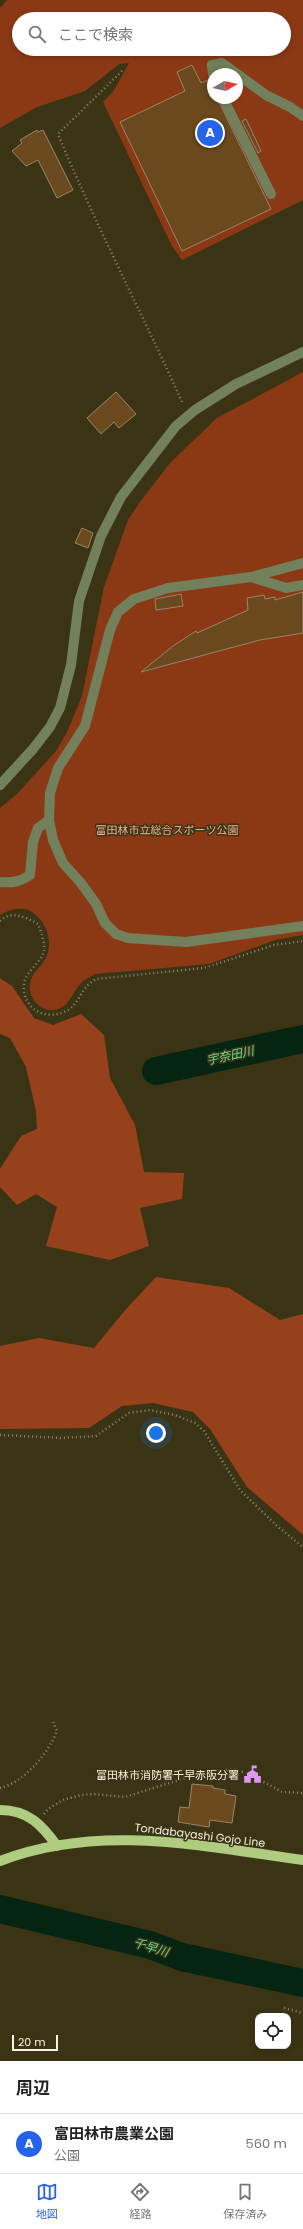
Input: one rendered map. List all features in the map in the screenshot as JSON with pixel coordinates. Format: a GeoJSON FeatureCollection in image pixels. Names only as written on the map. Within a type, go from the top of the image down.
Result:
{"type":"FeatureCollection","features":[{"type":"Feature","properties":{"kind":"main road"},"geometry":{"type":"LineString","coordinates":[[0,1810],[26,1816],[38,1823],[57,1846]]}},
{"type":"Feature","properties":{"kind":"main road","name":"Tondabayashi Gojo Line"},"geometry":{"type":"LineString","coordinates":[[4,1859],[57,1846],[102,1840],[157,1840],[303,1860]]}},
{"type":"Feature","properties":{"kind":"street"},"geometry":{"type":"LineString","coordinates":[[212,68],[212,65],[222,63],[229,68]]}},
{"type":"Feature","properties":{"kind":"street"},"geometry":{"type":"LineString","coordinates":[[243,78],[266,95],[290,107],[303,116]]}},
{"type":"Feature","properties":{"kind":"street"},"geometry":{"type":"LineString","coordinates":[[226,104],[271,194]]}},
{"type":"Feature","properties":{"kind":"street"},"geometry":{"type":"LineString","coordinates":[[0,786],[33,749],[50,727],[60,708],[71,665],[79,601],[111,514],[120,497],[176,426],[188,415],[236,384],[303,352]]}},
{"type":"Feature","properties":{"kind":"street"},"geometry":{"type":"LineString","coordinates":[[303,563],[251,577],[168,588],[134,599],[118,612],[110,630],[85,726],[58,768],[50,793],[49,820],[53,840],[63,863],[81,883],[96,904],[105,923],[116,934],[128,938],[186,942],[303,926]]}},
{"type":"Feature","properties":{"kind":"street"},"geometry":{"type":"LineString","coordinates":[[251,577],[286,588],[303,585]]}},
{"type":"Feature","properties":{"kind":"street"},"geometry":{"type":"LineString","coordinates":[[0,882],[16,882],[30,875],[33,842],[38,828],[49,820]]}},
{"type":"Feature","properties":{"kind":"path"},"geometry":{"type":"LineString","coordinates":[[122,71],[58,134],[77,182],[143,316],[188,415]]}},
{"type":"Feature","properties":{"kind":"path"},"geometry":{"type":"LineString","coordinates":[[0,922],[12,915],[25,917],[38,924],[43,938],[44,952],[24,983],[25,996],[31,1008],[42,1015],[52,1017],[69,1010],[87,986],[96,979],[204,968],[274,945],[303,941]]}},
{"type":"Feature","properties":{"kind":"path"},"geometry":{"type":"LineString","coordinates":[[0,1435],[62,1438],[96,1436],[129,1413],[150,1410],[175,1415],[195,1423],[204,1431],[240,1490],[276,1526],[303,1547]]}},
{"type":"Feature","properties":{"kind":"path"},"geometry":{"type":"LineString","coordinates":[[0,1788],[9,1785],[26,1773],[52,1742],[57,1731],[53,1721]]}},
{"type":"Feature","properties":{"kind":"path"},"geometry":{"type":"LineString","coordinates":[[38,1823],[48,1809],[63,1800],[81,1795],[94,1794],[125,1796],[198,1774],[234,1769],[251,1775],[282,1792],[303,1794]]}},
{"type":"Feature","properties":{"kind":"path"},"geometry":{"type":"LineString","coordinates":[[284,2008],[303,2013]]}},
{"type":"Feature","properties":{"kind":"green space"},"geometry":{"type":"Polygon","coordinates":[[[7,0],[303,0],[303,200],[182,260],[172,246],[103,102],[113,92],[129,63],[119,64],[85,91],[37,107],[0,128],[0,8],[7,0]]]}},
{"type":"Feature","properties":{"kind":"green space","name":"富田林市立総合スポーツ公園"},"geometry":{"type":"Polygon","coordinates":[[[303,372],[303,935],[275,940],[209,964],[95,974],[82,982],[64,1006],[54,1010],[48,1010],[37,1004],[33,999],[30,987],[32,977],[43,963],[49,949],[46,928],[38,917],[28,910],[16,909],[7,911],[0,915],[0,808],[18,793],[57,750],[68,730],[82,696],[104,587],[128,520],[140,502],[170,463],[217,418],[303,372]]]}},
{"type":"Feature","properties":{"kind":"shaded area"},"geometry":{"type":"Polygon","coordinates":[[[0,978],[12,986],[34,1018],[53,1025],[81,1014],[104,1035],[110,1078],[135,1125],[144,1172],[184,1173],[182,1199],[140,1208],[149,1246],[110,1260],[46,1246],[57,1207],[36,1194],[17,1205],[0,1187],[0,1169],[21,1136],[37,1129],[36,1111],[26,1067],[10,1038],[0,1034],[0,978]]]}},
{"type":"Feature","properties":{"kind":"shaded area"},"geometry":{"type":"Polygon","coordinates":[[[156,1277],[229,1288],[280,1320],[303,1314],[303,1535],[247,1487],[210,1429],[193,1412],[153,1403],[122,1406],[89,1428],[0,1429],[0,1346],[39,1338],[94,1348],[127,1308],[156,1277]]]}},
{"type":"Feature","properties":{"kind":"building"},"geometry":{"type":"Polygon","coordinates":[[[192,65],[201,83],[207,80],[207,104],[220,104],[271,209],[182,251],[120,122],[185,91],[177,72],[192,65]]]}},
{"type":"Feature","properties":{"kind":"building"},"geometry":{"type":"Polygon","coordinates":[[[246,119],[261,151],[258,153],[242,121],[246,119]]]}},
{"type":"Feature","properties":{"kind":"building"},"geometry":{"type":"Polygon","coordinates":[[[37,130],[38,132],[43,130],[73,190],[57,198],[38,160],[26,166],[12,151],[22,143],[20,140],[37,130]]]}},
{"type":"Feature","properties":{"kind":"building"},"geometry":{"type":"Polygon","coordinates":[[[116,392],[136,414],[119,428],[114,422],[101,434],[87,418],[116,392]]]}},
{"type":"Feature","properties":{"kind":"building"},"geometry":{"type":"Polygon","coordinates":[[[82,528],[93,533],[88,548],[75,543],[82,528]]]}},
{"type":"Feature","properties":{"kind":"building"},"geometry":{"type":"Polygon","coordinates":[[[303,592],[303,633],[260,640],[141,672],[173,646],[196,631],[197,633],[248,610],[247,598],[264,595],[265,599],[275,597],[275,600],[303,592]]]}},
{"type":"Feature","properties":{"kind":"building"},"geometry":{"type":"Polygon","coordinates":[[[181,594],[183,606],[156,610],[155,599],[181,594]]]}},
{"type":"Feature","properties":{"kind":"building"},"geometry":{"type":"Polygon","coordinates":[[[192,1784],[213,1786],[213,1788],[225,1790],[225,1794],[236,1796],[232,1823],[210,1820],[209,1827],[178,1822],[180,1807],[189,1808],[192,1784]]]}},
{"type":"Feature","properties":{"kind":"waterway","name":"宇奈田川"},"geometry":{"type":"LineString","coordinates":[[156,1071],[303,1039]]}},
{"type":"Feature","properties":{"kind":"waterway","name":"千早川"},"geometry":{"type":"LineString","coordinates":[[0,1909],[150,1945],[182,1957],[303,1983]]}},
{"type":"Feature","properties":{"kind":"place","name":"富田林市農業公園"},"geometry":{"type":"Point","coordinates":[210,133]}},
{"type":"Feature","properties":{"kind":"place","name":"富田林市消防署千早赤阪分署"},"geometry":{"type":"Point","coordinates":[252,1775]}}]}
